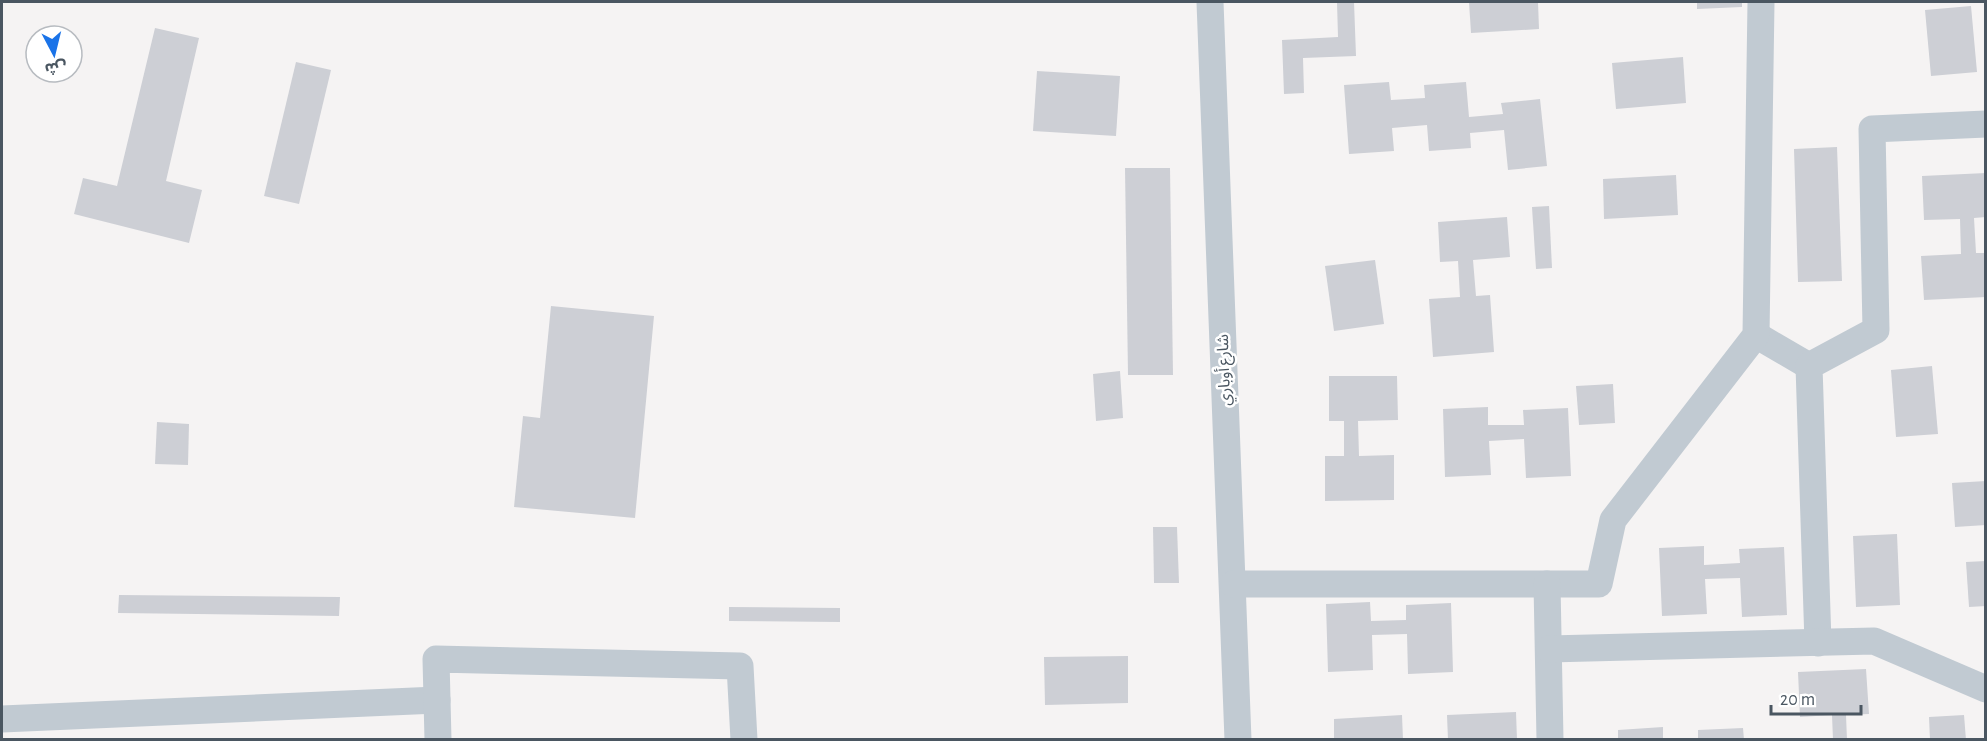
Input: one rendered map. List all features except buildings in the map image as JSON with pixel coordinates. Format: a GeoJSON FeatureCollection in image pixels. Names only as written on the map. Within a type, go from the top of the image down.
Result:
{"type":"FeatureCollection","features":[{"type":"Feature","properties":{"kind":"street","name":"شارع أوباري"},"geometry":{"type":"LineString","coordinates":[[1210,2],[1238,740]]}},
{"type":"Feature","properties":{"kind":"street"},"geometry":{"type":"LineString","coordinates":[[1233,584],[1599,584],[1613,520],[1756,335],[1761,2]]}},
{"type":"Feature","properties":{"kind":"street"},"geometry":{"type":"LineString","coordinates":[[1809,366],[1876,330],[1872,129],[1986,124]]}},
{"type":"Feature","properties":{"kind":"street"},"geometry":{"type":"LineString","coordinates":[[1756,335],[1809,366]]}},
{"type":"Feature","properties":{"kind":"street"},"geometry":{"type":"LineString","coordinates":[[1809,366],[1818,643]]}},
{"type":"Feature","properties":{"kind":"street"},"geometry":{"type":"LineString","coordinates":[[1547,584],[1550,740]]}},
{"type":"Feature","properties":{"kind":"street"},"geometry":{"type":"LineString","coordinates":[[1549,649],[1874,641],[1986,689]]}},
{"type":"Feature","properties":{"kind":"street"},"geometry":{"type":"LineString","coordinates":[[438,740],[436,659],[740,666],[744,740]]}},
{"type":"Feature","properties":{"kind":"street"},"geometry":{"type":"LineString","coordinates":[[2,719],[438,700]]}}]}
